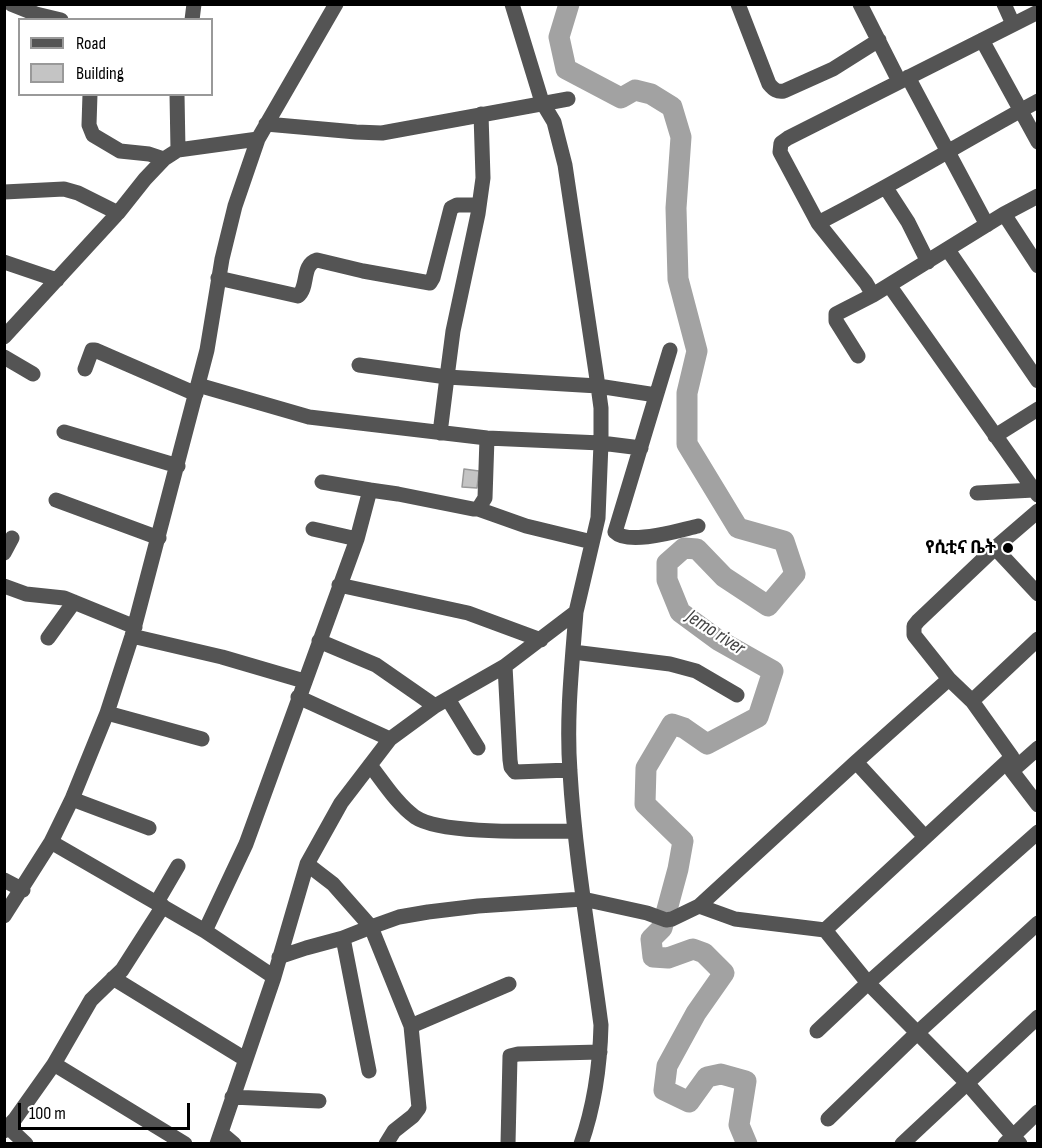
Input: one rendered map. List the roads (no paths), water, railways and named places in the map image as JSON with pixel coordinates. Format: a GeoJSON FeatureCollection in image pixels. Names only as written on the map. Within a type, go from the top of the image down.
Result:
{"type":"FeatureCollection","features":[{"type":"Feature","properties":{"kind":"street"},"geometry":{"type":"LineString","coordinates":[[11,4],[53,18]]}},
{"type":"Feature","properties":{"kind":"street"},"geometry":{"type":"LineString","coordinates":[[4,916],[23,890],[51,842],[72,799],[107,713],[134,632],[178,466],[207,350],[218,278],[234,206],[258,139],[336,4]]}},
{"type":"Feature","properties":{"kind":"street"},"geometry":{"type":"LineString","coordinates":[[512,4],[542,102],[554,122],[565,165],[601,408],[598,518],[576,612],[568,708],[574,831],[601,1025],[592,1113],[580,1143]]}},
{"type":"Feature","properties":{"kind":"street"},"geometry":{"type":"LineString","coordinates":[[738,4],[769,84],[779,92],[833,69],[879,40]]}},
{"type":"Feature","properties":{"kind":"street"},"geometry":{"type":"LineString","coordinates":[[1004,4],[1013,24]]}},
{"type":"Feature","properties":{"kind":"street"},"geometry":{"type":"LineString","coordinates":[[866,7],[879,40],[947,151],[987,225]]}},
{"type":"Feature","properties":{"kind":"street"},"geometry":{"type":"LineString","coordinates":[[873,295],[818,223],[780,152],[781,143],[1038,12]]}},
{"type":"Feature","properties":{"kind":"street"},"geometry":{"type":"LineString","coordinates":[[982,40],[1038,142]]}},
{"type":"Feature","properties":{"kind":"street"},"geometry":{"type":"LineString","coordinates":[[90,96],[89,125],[93,135],[120,151],[149,154],[164,159]]}},
{"type":"Feature","properties":{"kind":"street"},"geometry":{"type":"LineString","coordinates":[[177,96],[178,150]]}},
{"type":"Feature","properties":{"kind":"street"},"geometry":{"type":"LineString","coordinates":[[266,124],[382,133],[568,99]]}},
{"type":"Feature","properties":{"kind":"street"},"geometry":{"type":"LineString","coordinates":[[818,223],[886,188],[947,151],[1038,101]]}},
{"type":"Feature","properties":{"kind":"street"},"geometry":{"type":"LineString","coordinates":[[440,433],[453,331],[483,178],[481,114]]}},
{"type":"Feature","properties":{"kind":"street"},"geometry":{"type":"LineString","coordinates":[[4,336],[118,213],[164,159],[178,150],[258,139]]}},
{"type":"Feature","properties":{"kind":"street"},"geometry":{"type":"LineString","coordinates":[[886,188],[908,222],[928,262]]}},
{"type":"Feature","properties":{"kind":"street"},"geometry":{"type":"LineString","coordinates":[[4,192],[64,189],[78,193],[118,213]]}},
{"type":"Feature","properties":{"kind":"street"},"geometry":{"type":"LineString","coordinates":[[858,356],[835,317],[841,310],[873,295],[1004,214],[1038,196]]}},
{"type":"Feature","properties":{"kind":"street"},"geometry":{"type":"LineString","coordinates":[[218,278],[298,296],[303,291],[308,266],[312,261],[317,260],[430,283],[451,208],[456,205],[479,205]]}},
{"type":"Feature","properties":{"kind":"street"},"geometry":{"type":"LineString","coordinates":[[1004,214],[1038,266]]}},
{"type":"Feature","properties":{"kind":"street"},"geometry":{"type":"LineString","coordinates":[[948,250],[1038,381]]}},
{"type":"Feature","properties":{"kind":"street"},"geometry":{"type":"LineString","coordinates":[[4,262],[57,280]]}},
{"type":"Feature","properties":{"kind":"street"},"geometry":{"type":"LineString","coordinates":[[889,285],[1036,493]]}},
{"type":"Feature","properties":{"kind":"street"},"geometry":{"type":"LineString","coordinates":[[85,369],[89,353],[95,350],[197,390],[309,417],[487,438],[601,443],[641,448]]}},
{"type":"Feature","properties":{"kind":"street"},"geometry":{"type":"LineString","coordinates":[[670,350],[617,522],[616,534],[650,537],[698,526]]}},
{"type":"Feature","properties":{"kind":"street"},"geometry":{"type":"LineString","coordinates":[[4,357],[33,374]]}},
{"type":"Feature","properties":{"kind":"street"},"geometry":{"type":"LineString","coordinates":[[359,364],[447,377],[598,386],[656,395]]}},
{"type":"Feature","properties":{"kind":"street"},"geometry":{"type":"LineString","coordinates":[[994,436],[1038,409]]}},
{"type":"Feature","properties":{"kind":"street"},"geometry":{"type":"LineString","coordinates":[[64,432],[178,466]]}},
{"type":"Feature","properties":{"kind":"street"},"geometry":{"type":"LineString","coordinates":[[478,509],[485,498],[487,438]]}},
{"type":"Feature","properties":{"kind":"street"},"geometry":{"type":"LineString","coordinates":[[322,482],[478,509],[526,526],[592,542]]}},
{"type":"Feature","properties":{"kind":"street"},"geometry":{"type":"LineString","coordinates":[[205,931],[246,844],[357,539],[370,490]]}},
{"type":"Feature","properties":{"kind":"street"},"geometry":{"type":"LineString","coordinates":[[977,493],[1036,493]]}},
{"type":"Feature","properties":{"kind":"street"},"geometry":{"type":"LineString","coordinates":[[56,500],[159,538]]}},
{"type":"Feature","properties":{"kind":"street"},"geometry":{"type":"LineString","coordinates":[[1038,511],[994,548],[914,626],[914,636],[949,679],[972,701],[1038,805]]}},
{"type":"Feature","properties":{"kind":"street"},"geometry":{"type":"LineString","coordinates":[[314,529],[357,539]]}},
{"type":"Feature","properties":{"kind":"street"},"geometry":{"type":"LineString","coordinates":[[4,553],[12,538]]}},
{"type":"Feature","properties":{"kind":"street"},"geometry":{"type":"LineString","coordinates":[[994,548],[1038,594]]}},
{"type":"Feature","properties":{"kind":"street"},"geometry":{"type":"LineString","coordinates":[[339,585],[468,613],[541,640]]}},
{"type":"Feature","properties":{"kind":"street"},"geometry":{"type":"LineString","coordinates":[[4,586],[26,594],[64,598],[134,632],[304,681]]}},
{"type":"Feature","properties":{"kind":"street"},"geometry":{"type":"LineString","coordinates":[[48,638],[74,602]]}},
{"type":"Feature","properties":{"kind":"street"},"geometry":{"type":"LineString","coordinates":[[234,1143],[219,1138],[274,977],[307,864],[341,803],[390,739],[442,702],[505,666],[576,612]]}},
{"type":"Feature","properties":{"kind":"street"},"geometry":{"type":"LineString","coordinates":[[972,701],[1038,639]]}},
{"type":"Feature","properties":{"kind":"street"},"geometry":{"type":"LineString","coordinates":[[319,641],[376,665],[442,702],[478,748]]}},
{"type":"Feature","properties":{"kind":"street"},"geometry":{"type":"LineString","coordinates":[[573,652],[670,664],[696,671],[737,695]]}},
{"type":"Feature","properties":{"kind":"street"},"geometry":{"type":"LineString","coordinates":[[505,666],[510,760],[513,770],[515,772],[570,770]]}},
{"type":"Feature","properties":{"kind":"street"},"geometry":{"type":"LineString","coordinates":[[279,957],[343,938],[399,917],[478,906],[583,899],[647,913],[666,920],[672,919],[699,906],[949,679]]}},
{"type":"Feature","properties":{"kind":"street"},"geometry":{"type":"LineString","coordinates":[[298,698],[390,739]]}},
{"type":"Feature","properties":{"kind":"street"},"geometry":{"type":"LineString","coordinates":[[107,713],[201,739]]}},
{"type":"Feature","properties":{"kind":"street"},"geometry":{"type":"LineString","coordinates":[[825,930],[925,837],[1012,764],[1038,748]]}},
{"type":"Feature","properties":{"kind":"street"},"geometry":{"type":"LineString","coordinates":[[856,762],[925,837]]}},
{"type":"Feature","properties":{"kind":"street"},"geometry":{"type":"LineString","coordinates":[[370,765],[407,810],[428,823],[452,829],[574,831]]}},
{"type":"Feature","properties":{"kind":"street"},"geometry":{"type":"LineString","coordinates":[[72,799],[149,828]]}},
{"type":"Feature","properties":{"kind":"street"},"geometry":{"type":"LineString","coordinates":[[817,1031],[1038,832]]}},
{"type":"Feature","properties":{"kind":"street"},"geometry":{"type":"LineString","coordinates":[[51,842],[205,931],[274,977]]}},
{"type":"Feature","properties":{"kind":"street"},"geometry":{"type":"LineString","coordinates":[[307,864],[333,884],[371,927],[411,1026],[418,1108],[413,1116],[394,1131],[386,1143]]}},
{"type":"Feature","properties":{"kind":"street"},"geometry":{"type":"LineString","coordinates":[[26,1143],[8,1122],[54,1064],[91,1000],[122,970],[160,904],[178,866]]}},
{"type":"Feature","properties":{"kind":"street"},"geometry":{"type":"LineString","coordinates":[[4,880],[23,890]]}},
{"type":"Feature","properties":{"kind":"street"},"geometry":{"type":"LineString","coordinates":[[699,906],[735,919],[825,930],[868,983],[967,1083],[1013,1141],[1038,1112]]}},
{"type":"Feature","properties":{"kind":"street"},"geometry":{"type":"LineString","coordinates":[[828,1119],[917,1033],[1038,923]]}},
{"type":"Feature","properties":{"kind":"street"},"geometry":{"type":"LineString","coordinates":[[343,938],[369,1071]]}},
{"type":"Feature","properties":{"kind":"street"},"geometry":{"type":"LineString","coordinates":[[113,978],[245,1059]]}},
{"type":"Feature","properties":{"kind":"street"},"geometry":{"type":"LineString","coordinates":[[411,1026],[509,984]]}},
{"type":"Feature","properties":{"kind":"street"},"geometry":{"type":"LineString","coordinates":[[902,1143],[1038,1017]]}},
{"type":"Feature","properties":{"kind":"street"},"geometry":{"type":"LineString","coordinates":[[508,1143],[510,1056],[600,1052]]}},
{"type":"Feature","properties":{"kind":"street"},"geometry":{"type":"LineString","coordinates":[[54,1064],[185,1143]]}},
{"type":"Feature","properties":{"kind":"street"},"geometry":{"type":"LineString","coordinates":[[232,1097],[319,1101]]}},
{"type":"Feature","properties":{"kind":"waterway","name":"Jemo river"},"geometry":{"type":"LineString","coordinates":[[569,4],[559,37],[566,69],[621,98],[635,90],[651,94],[672,107],[681,137],[676,208],[678,279],[697,351],[687,393],[687,444],[738,528],[784,541],[795,574],[768,606],[724,577],[697,549],[684,548],[667,563],[667,580],[680,612],[718,640],[773,671],[758,717],[707,744],[684,728],[672,724],[646,768],[645,804],[683,841],[662,928],[651,939],[653,957],[668,958],[693,949],[704,953],[724,973],[696,1013],[667,1066],[664,1090],[689,1102],[707,1077],[721,1074],[746,1081],[739,1125],[747,1144]]}},
{"type":"Feature","properties":{"kind":"place","name":"የሲቲና ቤት"},"geometry":{"type":"Point","coordinates":[1008,548]}}]}
